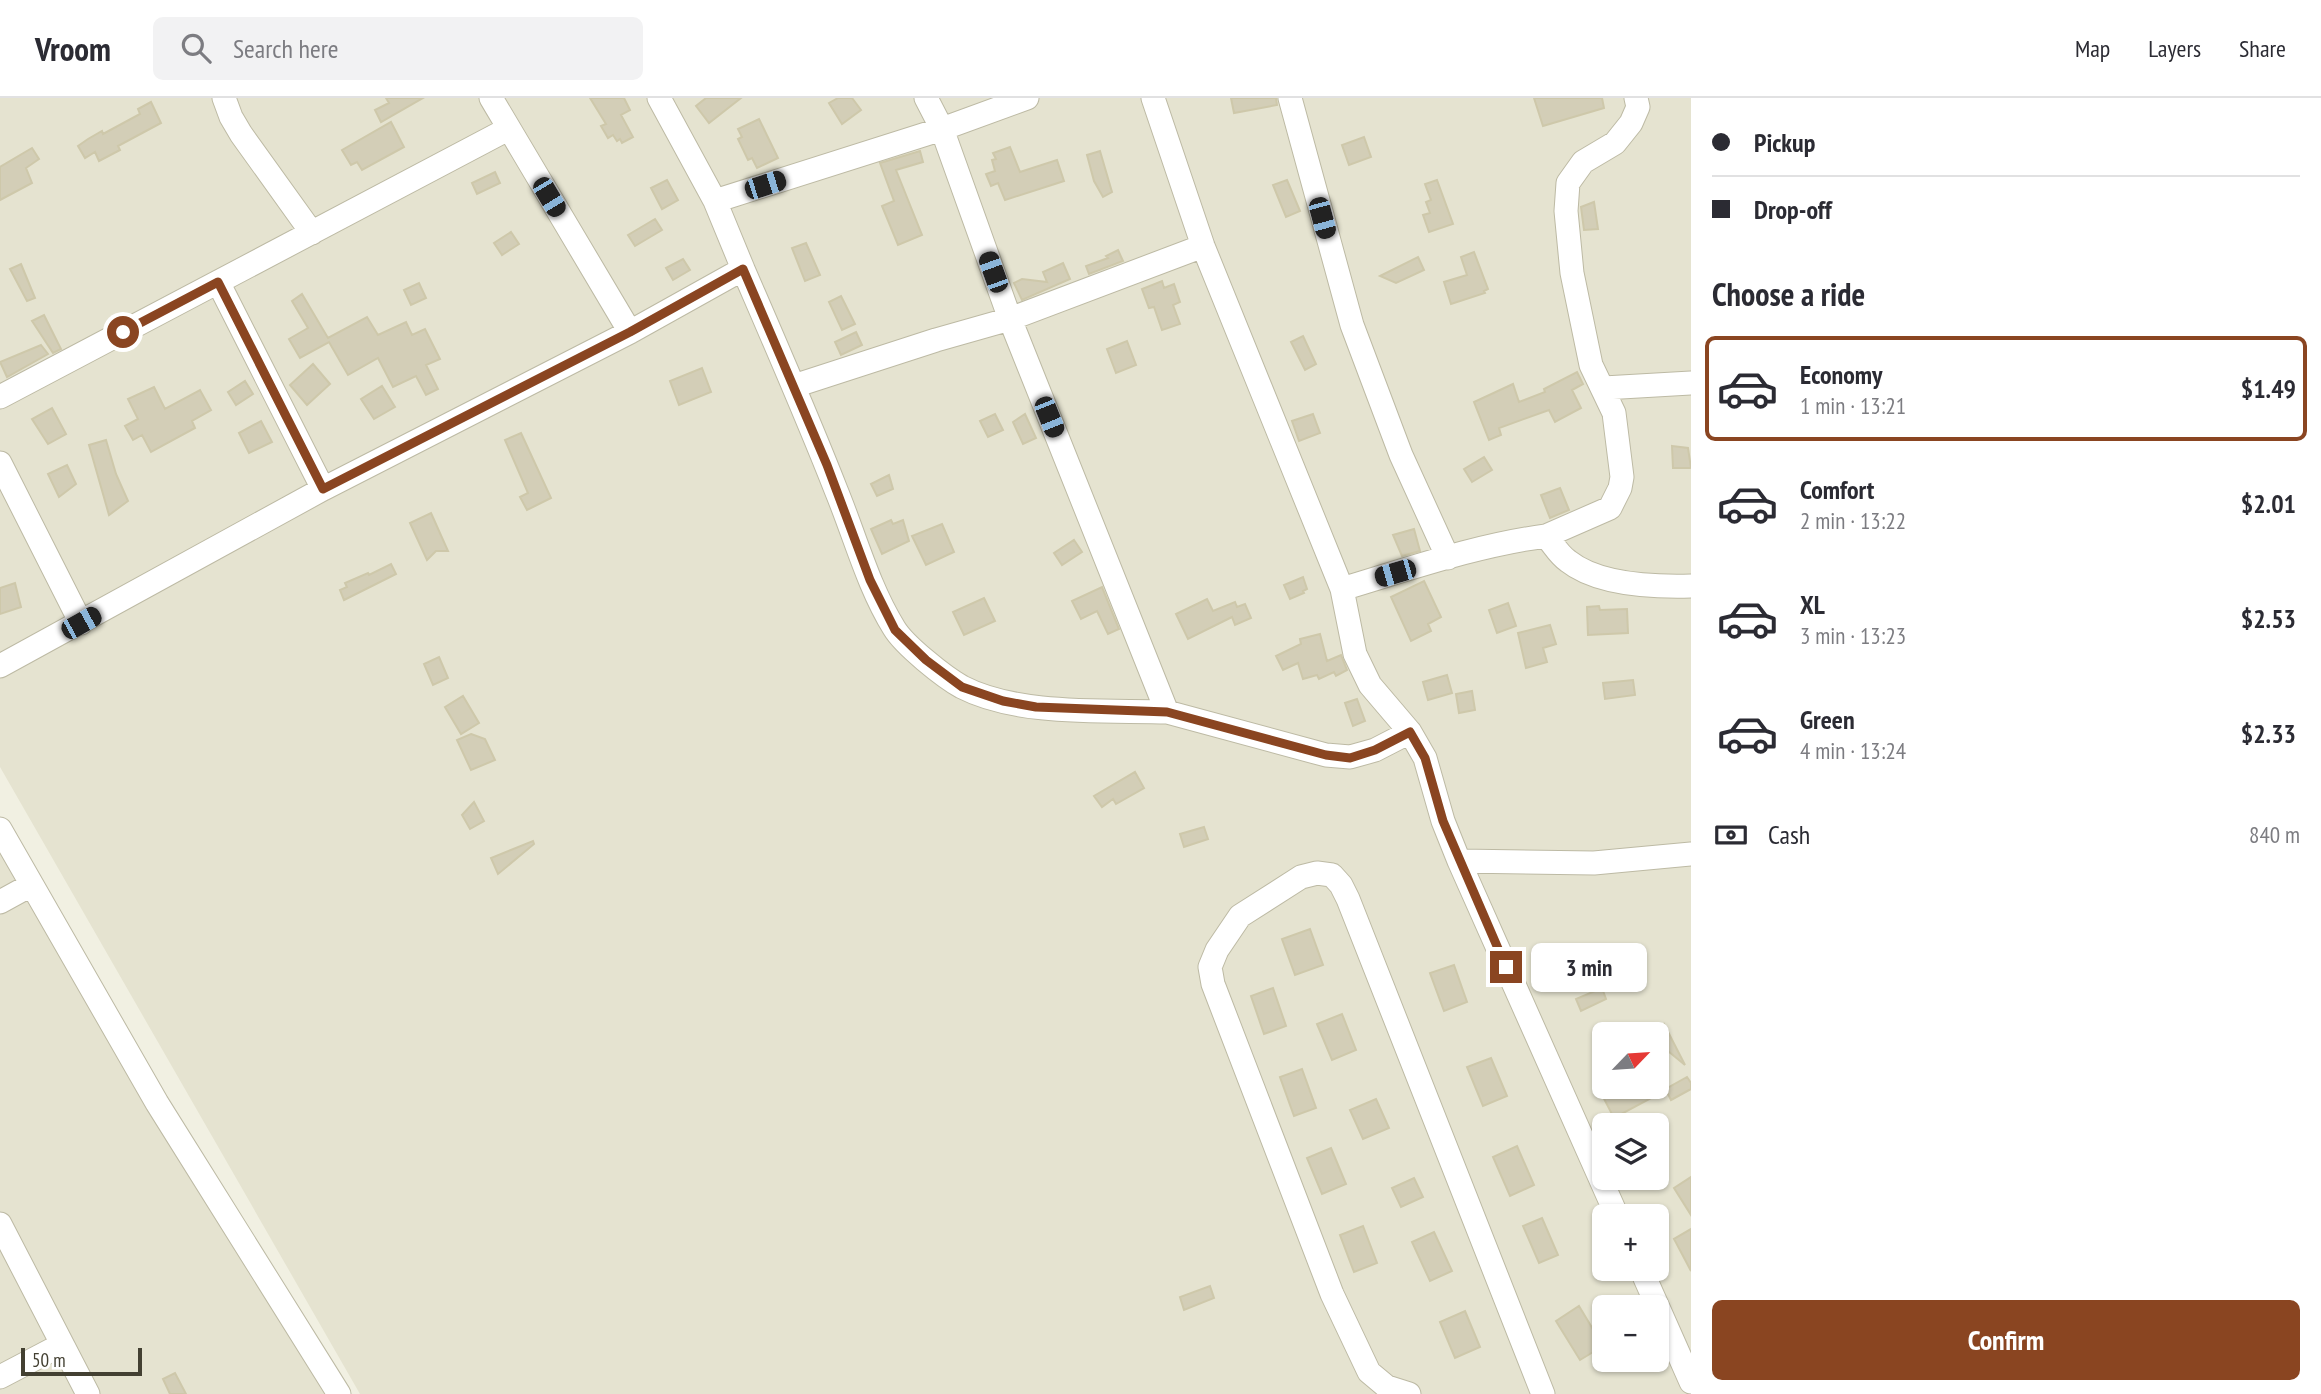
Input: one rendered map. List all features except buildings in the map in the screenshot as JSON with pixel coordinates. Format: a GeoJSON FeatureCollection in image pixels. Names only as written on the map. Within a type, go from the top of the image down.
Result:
{"type":"FeatureCollection","features":[{"type":"Feature","properties":{"kind":"street"},"geometry":{"type":"LineString","coordinates":[[224,98],[241,135],[312,233]]}},
{"type":"Feature","properties":{"kind":"street"},"geometry":{"type":"LineString","coordinates":[[491,98],[630,332]]}},
{"type":"Feature","properties":{"kind":"street"},"geometry":{"type":"LineString","coordinates":[[659,98],[715,201],[794,386],[870,580],[895,630],[926,660],[962,687],[1003,701],[1036,707],[1167,712],[1326,755],[1350,758],[1375,750],[1410,732]]}},
{"type":"Feature","properties":{"kind":"street"},"geometry":{"type":"LineString","coordinates":[[926,98],[942,129],[1010,319],[1167,712]]}},
{"type":"Feature","properties":{"kind":"street"},"geometry":{"type":"LineString","coordinates":[[715,201],[942,129],[1027,98]]}},
{"type":"Feature","properties":{"kind":"street"},"geometry":{"type":"LineString","coordinates":[[1153,98],[1203,246],[1342,589],[1355,654],[1370,685],[1410,732],[1425,758],[1443,821],[1459,861],[1612,1204]]}},
{"type":"Feature","properties":{"kind":"street"},"geometry":{"type":"LineString","coordinates":[[1290,98],[1352,325],[1401,455],[1448,558]]}},
{"type":"Feature","properties":{"kind":"street"},"geometry":{"type":"LineString","coordinates":[[1342,589],[1448,558],[1546,536],[1610,508],[1620,488],[1622,477],[1618,435],[1614,413],[1591,365],[1572,273],[1566,211],[1568,183],[1583,162],[1615,143],[1631,123],[1638,107],[1636,98]]}},
{"type":"Feature","properties":{"kind":"street"},"geometry":{"type":"LineString","coordinates":[[0,397],[508,129]]}},
{"type":"Feature","properties":{"kind":"street"},"geometry":{"type":"LineString","coordinates":[[794,386],[1010,319],[1203,246]]}},
{"type":"Feature","properties":{"kind":"street"},"geometry":{"type":"LineString","coordinates":[[0,666],[323,489],[630,332],[743,269]]}},
{"type":"Feature","properties":{"kind":"street"},"geometry":{"type":"LineString","coordinates":[[218,282],[323,489]]}},
{"type":"Feature","properties":{"kind":"street"},"geometry":{"type":"LineString","coordinates":[[1604,388],[1691,383]]}},
{"type":"Feature","properties":{"kind":"street"},"geometry":{"type":"LineString","coordinates":[[0,463],[81,623]]}},
{"type":"Feature","properties":{"kind":"street"},"geometry":{"type":"LineString","coordinates":[[1546,536],[1569,562],[1603,578],[1664,587],[1691,586]]}},
{"type":"Feature","properties":{"kind":"street"},"geometry":{"type":"LineString","coordinates":[[0,829],[157,1103],[339,1394]]}},
{"type":"Feature","properties":{"kind":"street"},"geometry":{"type":"LineString","coordinates":[[1459,861],[1594,863],[1691,853]]}},
{"type":"Feature","properties":{"kind":"street"},"geometry":{"type":"LineString","coordinates":[[1388,1392],[1369,1372],[1332,1294],[1213,984],[1210,967],[1217,950],[1240,916],[1301,877],[1317,873],[1332,875],[1348,899],[1543,1394]]}},
{"type":"Feature","properties":{"kind":"street"},"geometry":{"type":"LineString","coordinates":[[0,902],[31,885]]}},
{"type":"Feature","properties":{"kind":"street"},"geometry":{"type":"LineString","coordinates":[[0,1224],[88,1394]]}},
{"type":"Feature","properties":{"kind":"street"},"geometry":{"type":"LineString","coordinates":[[1646,1281],[1691,1382]]}},
{"type":"Feature","properties":{"kind":"street"},"geometry":{"type":"LineString","coordinates":[[0,1377],[61,1345]]}},
{"type":"Feature","properties":{"kind":"shaded area"},"geometry":{"type":"Polygon","coordinates":[[[0,98],[1691,98],[1691,1394],[360,1394],[0,767],[0,98]]]}},
{"type":"Feature","properties":{"kind":"shaded area"},"geometry":{"type":"Polygon","coordinates":[[[0,844],[331,1394],[0,1394],[0,844]]]}},
{"type":"Feature","properties":{"kind":"route"},"geometry":{"type":"LineString","coordinates":[[123,332],[218,282],[323,489],[630,332],[743,269],[827,465],[870,580],[895,630],[926,660],[962,687],[1003,701],[1036,707],[1167,712],[1326,755],[1350,758],[1375,750],[1410,732],[1425,758],[1443,821],[1506,967]]}}]}
